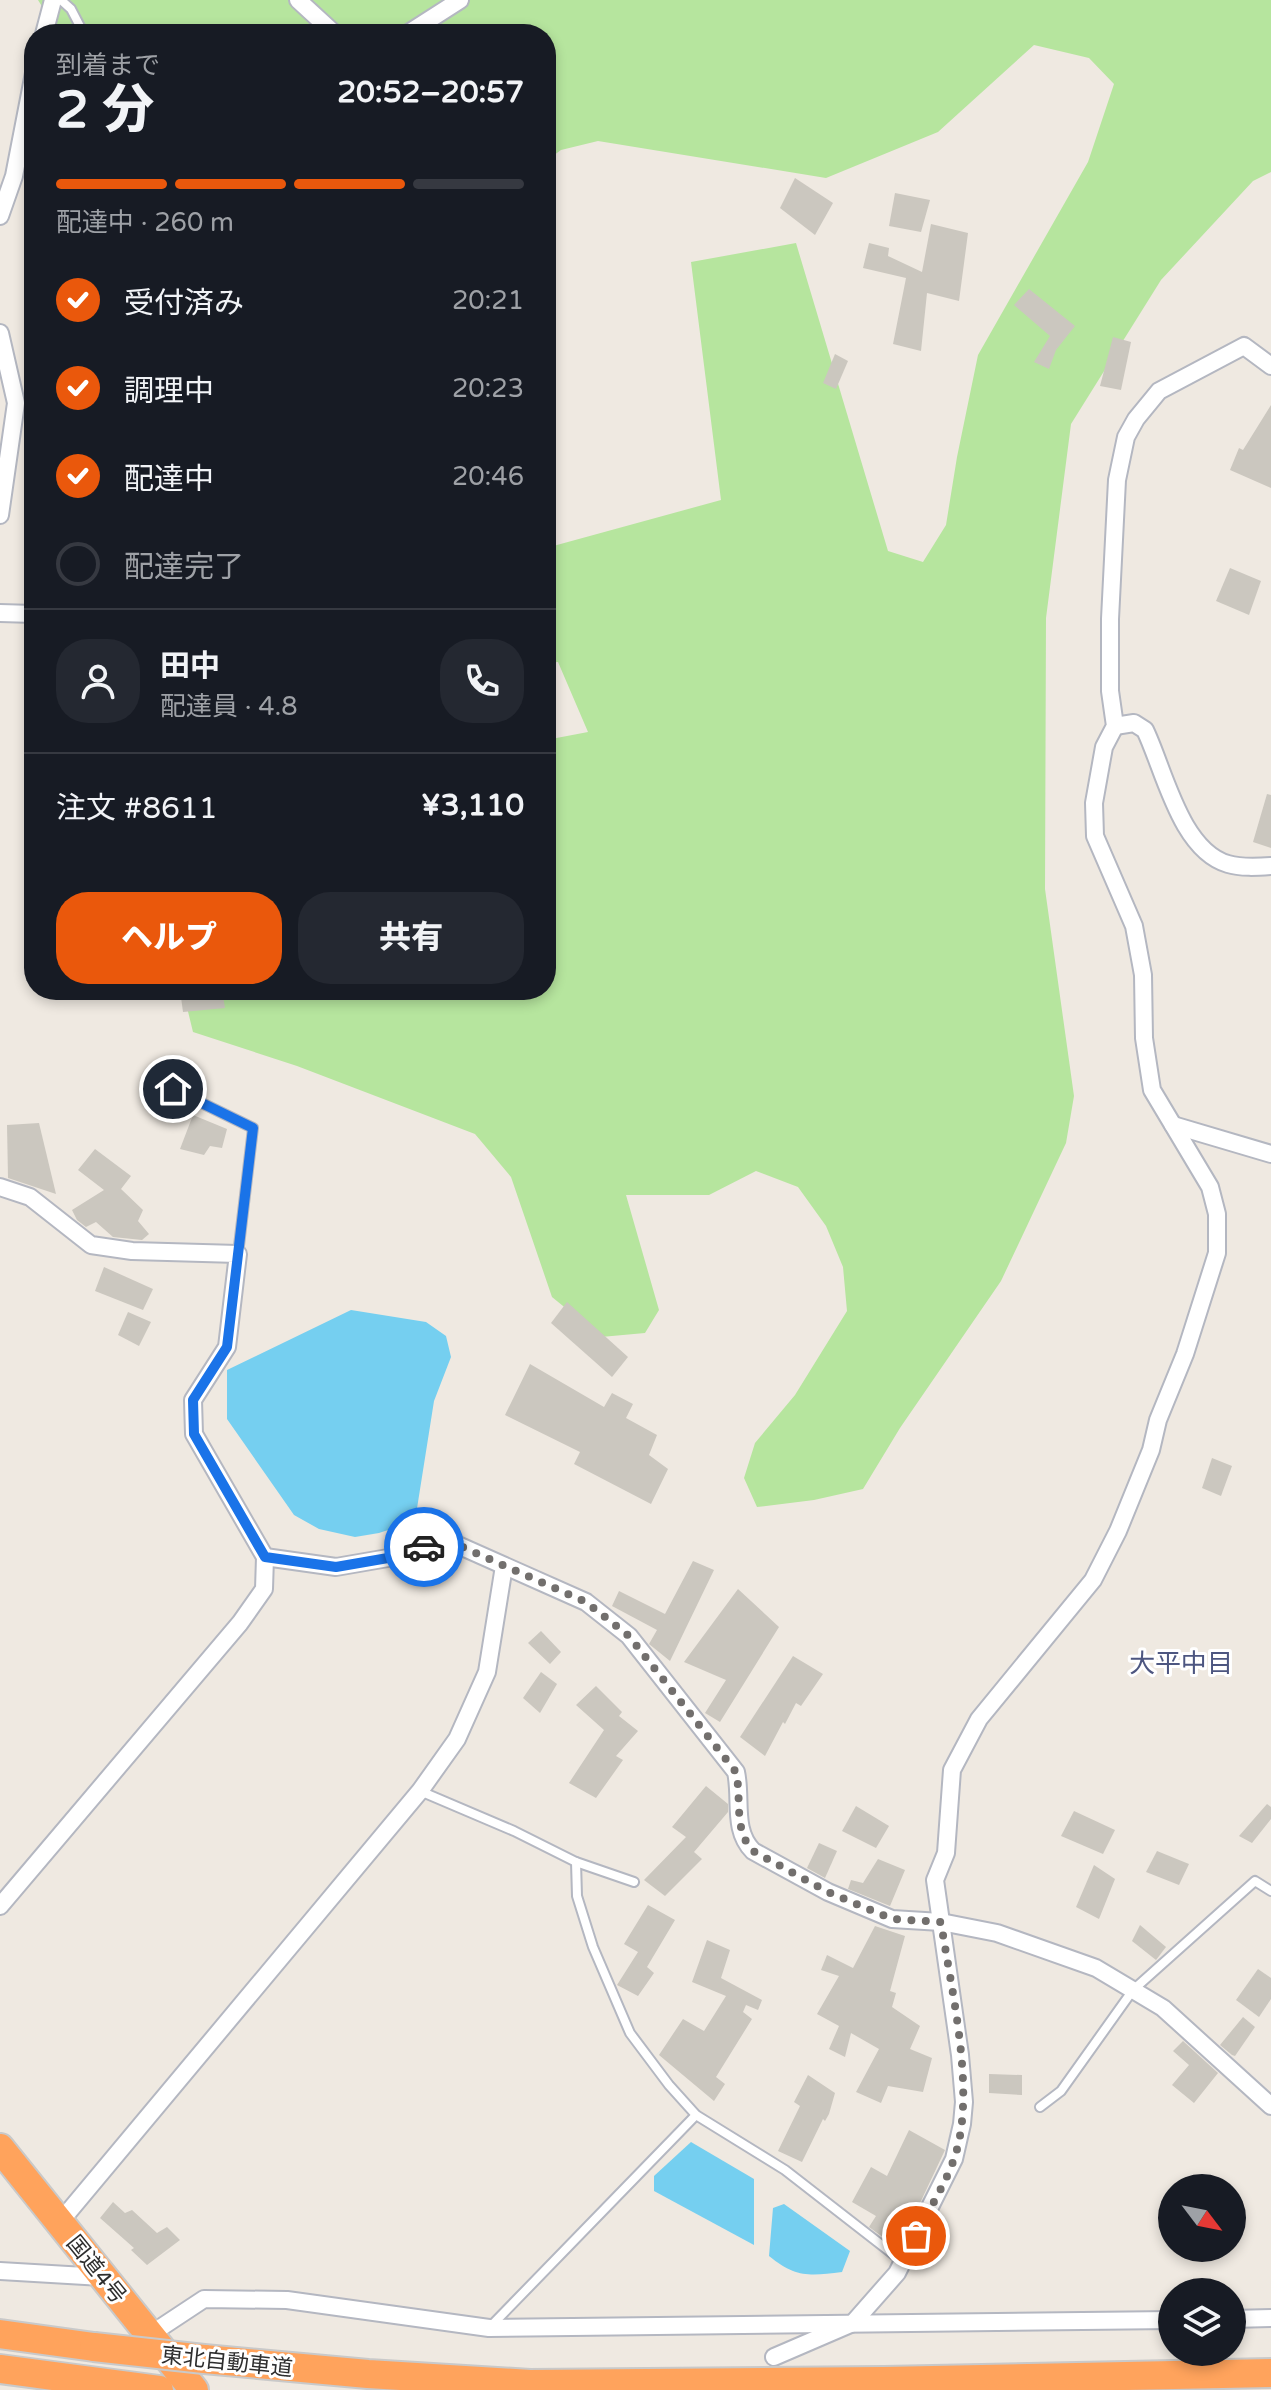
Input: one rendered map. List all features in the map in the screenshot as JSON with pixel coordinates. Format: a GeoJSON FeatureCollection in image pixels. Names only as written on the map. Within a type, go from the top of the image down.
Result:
{"type":"FeatureCollection","features":[{"type":"Feature","properties":{"kind":"highway","name":"国道4号"},"geometry":{"type":"LineString","coordinates":[[0,2148],[194,2390]]}},
{"type":"Feature","properties":{"kind":"highway","name":"東北自動車道"},"geometry":{"type":"LineString","coordinates":[[0,2334],[204,2359],[368,2374],[530,2384],[1271,2373]]}},
{"type":"Feature","properties":{"kind":"highway"},"geometry":{"type":"LineString","coordinates":[[0,2369],[146,2388]]}},
{"type":"Feature","properties":{"kind":"street"},"geometry":{"type":"LineString","coordinates":[[47,24],[53,0]]}},
{"type":"Feature","properties":{"kind":"street"},"geometry":{"type":"LineString","coordinates":[[298,0],[324,24]]}},
{"type":"Feature","properties":{"kind":"street"},"geometry":{"type":"LineString","coordinates":[[423,24],[460,0]]}},
{"type":"Feature","properties":{"kind":"street"},"geometry":{"type":"LineString","coordinates":[[0,216],[14,176],[24,124]]}},
{"type":"Feature","properties":{"kind":"street"},"geometry":{"type":"LineString","coordinates":[[0,333],[16,403],[0,515]]}},
{"type":"Feature","properties":{"kind":"street"},"geometry":{"type":"LineString","coordinates":[[774,2357],[853,2323],[897,2273],[954,2159],[964,2102],[935,1880],[946,1853],[952,1770],[979,1719],[1093,1580],[1118,1531],[1151,1450],[1158,1420],[1185,1354],[1217,1253],[1217,1214],[1210,1187],[1152,1090],[1144,1038],[1143,975],[1134,926],[1095,836],[1094,803],[1104,747],[1115,726],[1110,691],[1110,619],[1117,480],[1126,437],[1159,391],[1244,346],[1271,366]]}},
{"type":"Feature","properties":{"kind":"street"},"geometry":{"type":"LineString","coordinates":[[0,613],[24,614]]}},
{"type":"Feature","properties":{"kind":"street"},"geometry":{"type":"LineString","coordinates":[[1115,726],[1134,723],[1145,730],[1176,808],[1202,849],[1226,864],[1271,866]]}},
{"type":"Feature","properties":{"kind":"street"},"geometry":{"type":"LineString","coordinates":[[1173,1125],[1271,1154]]}},
{"type":"Feature","properties":{"kind":"street"},"geometry":{"type":"LineString","coordinates":[[0,1187],[30,1197],[91,1245],[132,1251],[238,1254],[227,1347],[193,1400],[194,1434],[265,1557],[264,1589],[240,1623],[0,1906]]}},
{"type":"Feature","properties":{"kind":"street"},"geometry":{"type":"LineString","coordinates":[[265,1557],[336,1567],[411,1554],[442,1538],[586,1602],[629,1636],[736,1772],[740,1789],[739,1821],[744,1842],[753,1851],[828,1892],[892,1919],[941,1922],[997,1933],[1096,1968],[1163,2008],[1271,2106]]}},
{"type":"Feature","properties":{"kind":"street"},"geometry":{"type":"LineString","coordinates":[[60,2222],[420,1791],[457,1739],[487,1672],[504,1566]]}},
{"type":"Feature","properties":{"kind":"street"},"geometry":{"type":"LineString","coordinates":[[0,2271],[102,2277]]}},
{"type":"Feature","properties":{"kind":"street"},"geometry":{"type":"LineString","coordinates":[[151,2334],[204,2299],[287,2300],[489,2328],[1158,2320]]}},
{"type":"Feature","properties":{"kind":"street"},"geometry":{"type":"LineString","coordinates":[[1246,2319],[1271,2318]]}},
{"type":"Feature","properties":{"kind":"lane"},"geometry":{"type":"LineString","coordinates":[[61,0],[71,9],[79,24]]}},
{"type":"Feature","properties":{"kind":"lane"},"geometry":{"type":"LineString","coordinates":[[173,1089],[253,1128],[238,1254]]}},
{"type":"Feature","properties":{"kind":"lane"},"geometry":{"type":"LineString","coordinates":[[420,1791],[514,1831],[576,1862],[634,1882]]}},
{"type":"Feature","properties":{"kind":"lane"},"geometry":{"type":"LineString","coordinates":[[576,1862],[577,1896],[593,1947],[630,2033],[669,2085],[696,2115],[785,2170],[903,2261]]}},
{"type":"Feature","properties":{"kind":"lane"},"geometry":{"type":"LineString","coordinates":[[1040,2107],[1061,2091],[1133,1990],[1255,1881],[1271,1891]]}},
{"type":"Feature","properties":{"kind":"lane"},"geometry":{"type":"LineString","coordinates":[[489,2328],[696,2115]]}},
{"type":"Feature","properties":{"kind":"green space"},"geometry":{"type":"Polygon","coordinates":[[[38,0],[1271,0],[1271,172],[1253,181],[1161,280],[1071,424],[1046,618],[1045,889],[1074,1096],[1066,1143],[1001,1281],[900,1428],[863,1489],[814,1500],[757,1507],[744,1478],[755,1443],[795,1395],[847,1311],[843,1267],[826,1226],[798,1187],[756,1171],[709,1195],[626,1195],[659,1310],[645,1333],[601,1337],[552,1297],[511,1177],[475,1134],[297,1066],[193,1032],[185,1000],[556,1000],[556,738],[588,732],[556,662],[556,545],[721,500],[691,262],[796,243],[888,551],[923,562],[946,525],[978,355],[1088,162],[1114,84],[1089,58],[1034,45],[938,132],[826,178],[598,141],[556,154],[556,24],[53,24],[38,0]]]}},
{"type":"Feature","properties":{"kind":"water"},"geometry":{"type":"Polygon","coordinates":[[[351,1310],[426,1322],[446,1336],[451,1357],[434,1401],[415,1521],[355,1537],[319,1529],[294,1515],[227,1419],[227,1370],[351,1310]]]}},
{"type":"Feature","properties":{"kind":"water"},"geometry":{"type":"Polygon","coordinates":[[[691,2142],[754,2179],[754,2245],[654,2191],[654,2176],[691,2142]]]}},
{"type":"Feature","properties":{"kind":"water"},"geometry":{"type":"Polygon","coordinates":[[[784,2204],[850,2251],[842,2272],[804,2274],[787,2268],[769,2256],[773,2208],[784,2204]]]}},
{"type":"Feature","properties":{"kind":"building"},"geometry":{"type":"Polygon","coordinates":[[[795,178],[833,203],[815,235],[780,208],[795,178]]]}},
{"type":"Feature","properties":{"kind":"building"},"geometry":{"type":"Polygon","coordinates":[[[895,193],[930,200],[921,232],[889,226],[895,193]]]}},
{"type":"Feature","properties":{"kind":"building"},"geometry":{"type":"Polygon","coordinates":[[[931,224],[968,233],[959,301],[927,293],[921,351],[893,344],[906,278],[863,268],[869,243],[889,248],[888,256],[922,272],[931,224]]]}},
{"type":"Feature","properties":{"kind":"building"},"geometry":{"type":"Polygon","coordinates":[[[1029,289],[1075,326],[1056,350],[1049,369],[1034,362],[1050,336],[1014,305],[1029,289]]]}},
{"type":"Feature","properties":{"kind":"building"},"geometry":{"type":"Polygon","coordinates":[[[1113,337],[1131,342],[1121,390],[1100,386],[1113,337]]]}},
{"type":"Feature","properties":{"kind":"building"},"geometry":{"type":"Polygon","coordinates":[[[835,354],[848,361],[836,389],[823,383],[835,354]]]}},
{"type":"Feature","properties":{"kind":"building"},"geometry":{"type":"Polygon","coordinates":[[[1271,405],[1271,488],[1230,470],[1239,448],[1243,450],[1271,405]]]}},
{"type":"Feature","properties":{"kind":"building"},"geometry":{"type":"Polygon","coordinates":[[[1230,568],[1261,581],[1249,615],[1216,601],[1230,568]]]}},
{"type":"Feature","properties":{"kind":"building"},"geometry":{"type":"Polygon","coordinates":[[[1267,794],[1271,795],[1271,848],[1253,842],[1267,794]]]}},
{"type":"Feature","properties":{"kind":"building"},"geometry":{"type":"Polygon","coordinates":[[[181,1000],[224,1000],[225,1008],[183,1012],[181,1000]]]}},
{"type":"Feature","properties":{"kind":"building"},"geometry":{"type":"Polygon","coordinates":[[[193,1115],[227,1129],[222,1148],[210,1146],[204,1155],[180,1149],[193,1115]]]}},
{"type":"Feature","properties":{"kind":"building"},"geometry":{"type":"Polygon","coordinates":[[[39,1123],[56,1194],[8,1178],[7,1125],[39,1123]]]}},
{"type":"Feature","properties":{"kind":"building"},"geometry":{"type":"Polygon","coordinates":[[[95,1149],[131,1176],[121,1189],[143,1210],[138,1221],[149,1234],[142,1240],[113,1237],[96,1222],[86,1227],[77,1220],[72,1210],[104,1190],[78,1170],[95,1149]]]}},
{"type":"Feature","properties":{"kind":"building"},"geometry":{"type":"Polygon","coordinates":[[[104,1267],[153,1289],[143,1310],[95,1291],[104,1267]]]}},
{"type":"Feature","properties":{"kind":"building"},"geometry":{"type":"Polygon","coordinates":[[[567,1302],[628,1357],[612,1377],[551,1323],[567,1302]]]}},
{"type":"Feature","properties":{"kind":"building"},"geometry":{"type":"Polygon","coordinates":[[[128,1312],[151,1322],[139,1346],[118,1335],[128,1312]]]}},
{"type":"Feature","properties":{"kind":"building"},"geometry":{"type":"Polygon","coordinates":[[[530,1364],[604,1407],[612,1393],[633,1404],[626,1418],[657,1435],[649,1455],[668,1469],[651,1504],[574,1464],[580,1452],[505,1415],[530,1364]]]}},
{"type":"Feature","properties":{"kind":"building"},"geometry":{"type":"Polygon","coordinates":[[[1212,1458],[1232,1466],[1221,1496],[1202,1488],[1212,1458]]]}},
{"type":"Feature","properties":{"kind":"building"},"geometry":{"type":"Polygon","coordinates":[[[693,1561],[714,1570],[670,1661],[649,1644],[657,1630],[612,1606],[619,1591],[665,1614],[693,1561]]]}},
{"type":"Feature","properties":{"kind":"building"},"geometry":{"type":"Polygon","coordinates":[[[738,1589],[779,1627],[720,1722],[705,1713],[726,1680],[684,1662],[738,1589]]]}},
{"type":"Feature","properties":{"kind":"building"},"geometry":{"type":"Polygon","coordinates":[[[541,1631],[561,1652],[550,1664],[528,1643],[541,1631]]]}},
{"type":"Feature","properties":{"kind":"building"},"geometry":{"type":"Polygon","coordinates":[[[793,1656],[823,1674],[801,1706],[796,1703],[765,1756],[740,1737],[793,1656]]]}},
{"type":"Feature","properties":{"kind":"building"},"geometry":{"type":"Polygon","coordinates":[[[541,1672],[557,1684],[540,1713],[523,1698],[541,1672]]]}},
{"type":"Feature","properties":{"kind":"building"},"geometry":{"type":"Polygon","coordinates":[[[596,1686],[622,1712],[619,1716],[638,1731],[616,1756],[623,1760],[596,1798],[569,1783],[604,1730],[576,1705],[596,1686]]]}},
{"type":"Feature","properties":{"kind":"building"},"geometry":{"type":"Polygon","coordinates":[[[706,1786],[728,1804],[728,1812],[694,1852],[702,1859],[665,1896],[644,1880],[686,1837],[672,1827],[706,1786]]]}},
{"type":"Feature","properties":{"kind":"building"},"geometry":{"type":"Polygon","coordinates":[[[1267,1804],[1271,1807],[1271,1819],[1252,1843],[1239,1836],[1267,1804]]]}},
{"type":"Feature","properties":{"kind":"building"},"geometry":{"type":"Polygon","coordinates":[[[856,1806],[889,1826],[876,1848],[842,1831],[856,1806]]]}},
{"type":"Feature","properties":{"kind":"building"},"geometry":{"type":"Polygon","coordinates":[[[1074,1811],[1115,1830],[1103,1854],[1061,1836],[1074,1811]]]}},
{"type":"Feature","properties":{"kind":"building"},"geometry":{"type":"Polygon","coordinates":[[[819,1843],[837,1851],[825,1878],[807,1868],[819,1843]]]}},
{"type":"Feature","properties":{"kind":"building"},"geometry":{"type":"Polygon","coordinates":[[[1157,1851],[1189,1864],[1179,1885],[1146,1872],[1157,1851]]]}},
{"type":"Feature","properties":{"kind":"building"},"geometry":{"type":"Polygon","coordinates":[[[878,1859],[905,1870],[890,1906],[848,1889],[851,1880],[863,1883],[878,1859]]]}},
{"type":"Feature","properties":{"kind":"building"},"geometry":{"type":"Polygon","coordinates":[[[1094,1865],[1115,1879],[1099,1919],[1076,1907],[1094,1865]]]}},
{"type":"Feature","properties":{"kind":"building"},"geometry":{"type":"Polygon","coordinates":[[[648,1905],[675,1920],[647,1967],[654,1973],[638,1996],[617,1985],[638,1952],[624,1944],[648,1905]]]}},
{"type":"Feature","properties":{"kind":"building"},"geometry":{"type":"Polygon","coordinates":[[[1140,1925],[1166,1947],[1156,1960],[1132,1941],[1140,1925]]]}},
{"type":"Feature","properties":{"kind":"building"},"geometry":{"type":"Polygon","coordinates":[[[875,1926],[905,1936],[890,1991],[896,1993],[892,2007],[920,2026],[910,2049],[932,2058],[923,2092],[888,2086],[881,2103],[856,2092],[879,2049],[851,2033],[845,2057],[829,2049],[839,2026],[817,2014],[839,1976],[821,1970],[827,1955],[853,1968],[875,1926]]]}},
{"type":"Feature","properties":{"kind":"building"},"geometry":{"type":"Polygon","coordinates":[[[707,1940],[730,1950],[721,1978],[762,2000],[758,2010],[746,2005],[743,2012],[752,2019],[716,2077],[725,2084],[714,2101],[659,2055],[683,2019],[704,2031],[726,1996],[692,1982],[707,1940]]]}},
{"type":"Feature","properties":{"kind":"building"},"geometry":{"type":"Polygon","coordinates":[[[1258,1969],[1271,1978],[1271,1999],[1259,2017],[1236,2000],[1258,1969]]]}},
{"type":"Feature","properties":{"kind":"building"},"geometry":{"type":"Polygon","coordinates":[[[1243,2017],[1255,2027],[1235,2056],[1220,2045],[1243,2017]]]}},
{"type":"Feature","properties":{"kind":"building"},"geometry":{"type":"Polygon","coordinates":[[[1183,2041],[1218,2073],[1194,2103],[1172,2085],[1189,2065],[1173,2051],[1183,2041]]]}},
{"type":"Feature","properties":{"kind":"building"},"geometry":{"type":"Polygon","coordinates":[[[989,2074],[1022,2075],[1022,2095],[989,2093],[989,2074]]]}},
{"type":"Feature","properties":{"kind":"building"},"geometry":{"type":"Polygon","coordinates":[[[808,2075],[835,2093],[829,2114],[825,2121],[823,2119],[802,2162],[778,2151],[800,2106],[794,2102],[808,2075]]]}},
{"type":"Feature","properties":{"kind":"building"},"geometry":{"type":"Polygon","coordinates":[[[909,2130],[945,2150],[895,2246],[869,2227],[876,2216],[852,2202],[871,2167],[887,2176],[909,2130]]]}},
{"type":"Feature","properties":{"kind":"building"},"geometry":{"type":"Polygon","coordinates":[[[113,2202],[125,2213],[132,2210],[157,2233],[167,2227],[180,2240],[147,2265],[131,2250],[134,2248],[100,2218],[113,2202]]]}},
{"type":"Feature","properties":{"kind":"way so far"},"geometry":{"type":"LineString","coordinates":[[424,1547],[442,1538],[586,1602],[629,1636],[736,1772],[740,1789],[739,1821],[744,1842],[753,1851],[828,1892],[892,1919],[941,1922],[964,2102],[954,2159],[916,2236]]}},
{"type":"Feature","properties":{"kind":"district","name":"大平中目"},"geometry":{"type":"Point","coordinates":[1181,1663]}},
{"type":"Feature","properties":{"kind":"route"},"geometry":{"type":"LineString","coordinates":[[173,1089],[253,1128],[227,1347],[193,1400],[194,1434],[265,1557],[336,1567],[411,1554],[424,1547]]}}]}
